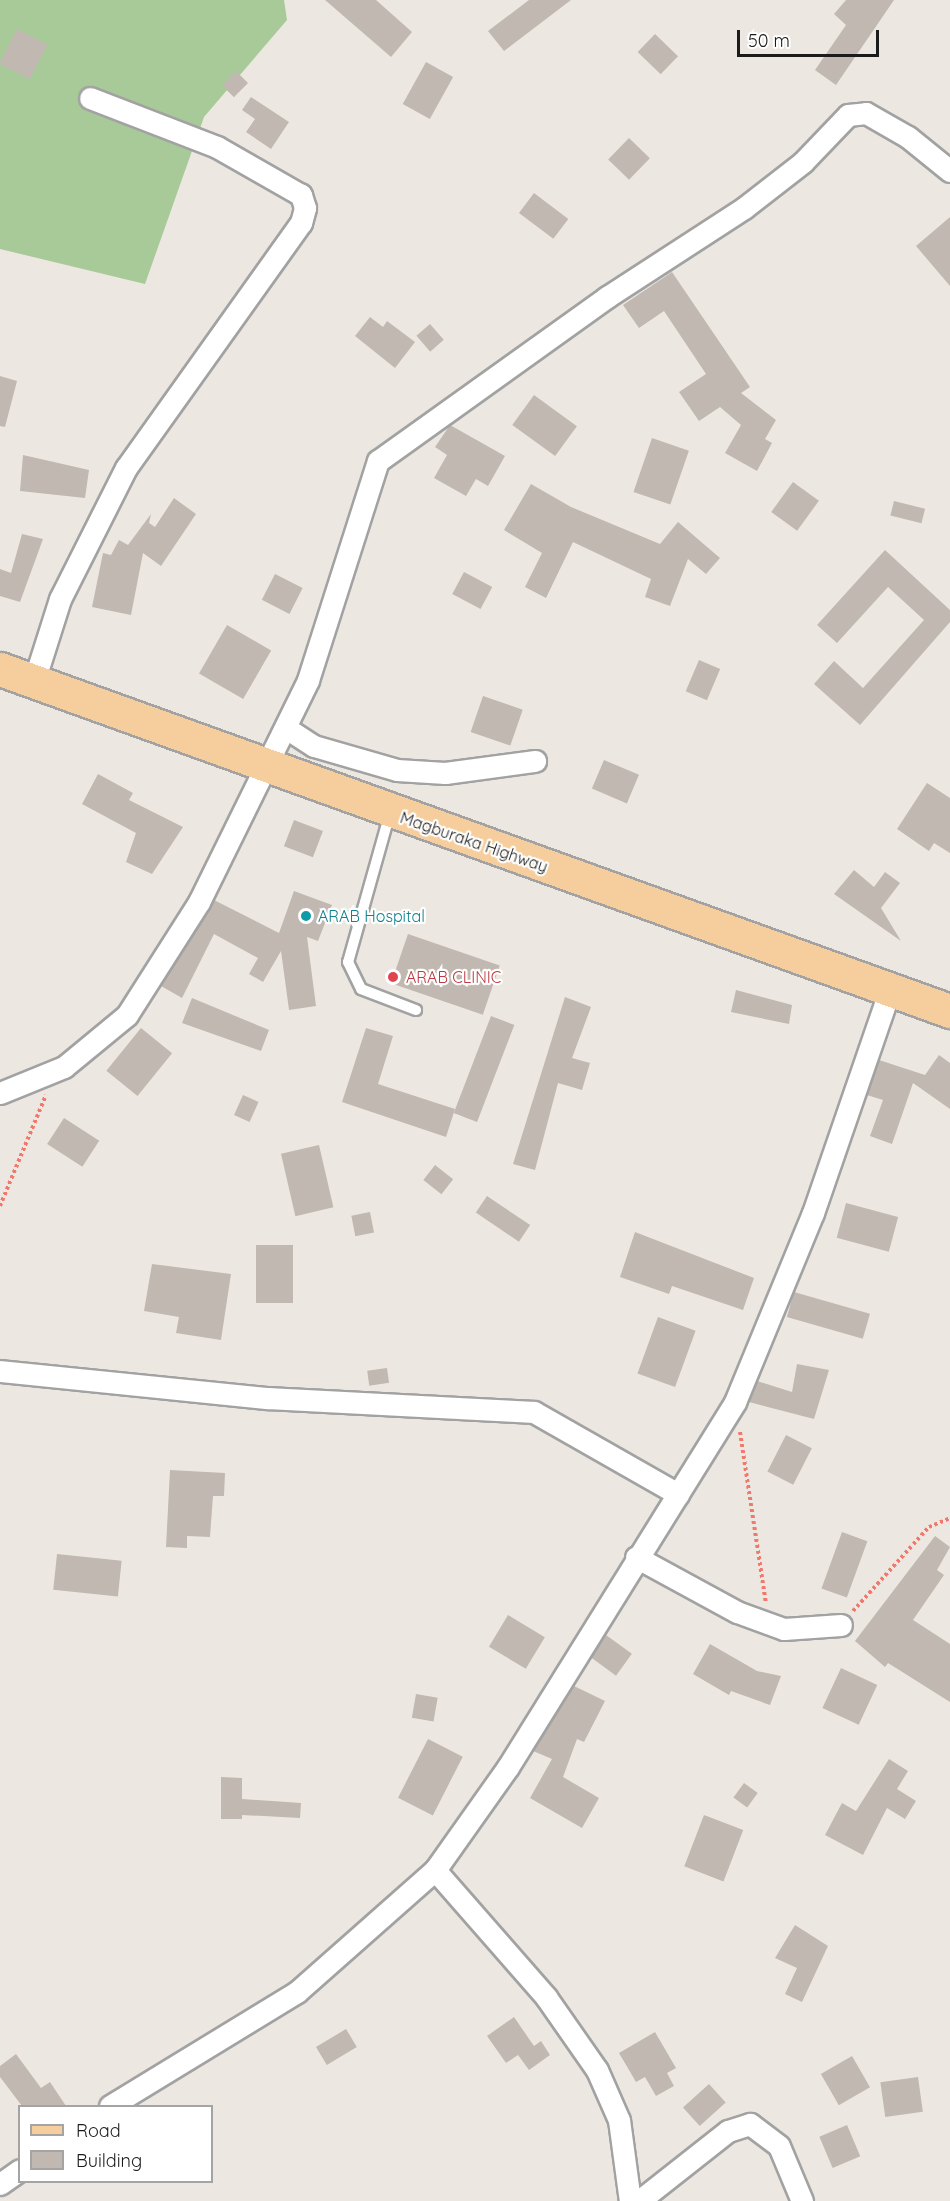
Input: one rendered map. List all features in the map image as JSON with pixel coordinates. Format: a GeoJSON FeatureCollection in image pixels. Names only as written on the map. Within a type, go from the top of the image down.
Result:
{"type":"FeatureCollection","features":[{"type":"Feature","properties":{"kind":"main road","name":"Magburaka Highway"},"geometry":{"type":"LineString","coordinates":[[0,669],[390,813],[950,1011]]}},
{"type":"Feature","properties":{"kind":"street"},"geometry":{"type":"LineString","coordinates":[[34,681],[60,599],[126,468],[301,223],[305,208],[301,195],[217,147],[90,98]]}},
{"type":"Feature","properties":{"kind":"street"},"geometry":{"type":"LineString","coordinates":[[0,1093],[64,1066],[127,1015],[199,902],[308,680],[378,461],[404,439],[607,297],[726,222],[803,162],[848,115],[866,113],[908,137],[950,171]]}},
{"type":"Feature","properties":{"kind":"street"},"geometry":{"type":"LineString","coordinates":[[286,728],[314,746],[397,770],[445,773],[535,761]]}},
{"type":"Feature","properties":{"kind":"street"},"geometry":{"type":"LineString","coordinates":[[112,2105],[297,1992],[435,1870],[508,1767],[636,1557],[735,1402],[813,1213],[890,989]]}},
{"type":"Feature","properties":{"kind":"street"},"geometry":{"type":"LineString","coordinates":[[0,1371],[268,1398],[534,1412],[678,1494]]}},
{"type":"Feature","properties":{"kind":"street"},"geometry":{"type":"LineString","coordinates":[[636,1557],[769,1624],[784,1629],[841,1625]]}},
{"type":"Feature","properties":{"kind":"street"},"geometry":{"type":"LineString","coordinates":[[435,1870],[546,1997],[597,2070],[620,2120],[630,2201]]}},
{"type":"Feature","properties":{"kind":"street"},"geometry":{"type":"LineString","coordinates":[[639,2201],[728,2131],[750,2124],[779,2146],[802,2201]]}},
{"type":"Feature","properties":{"kind":"street"},"geometry":{"type":"LineString","coordinates":[[0,2184],[18,2171]]}},
{"type":"Feature","properties":{"kind":"lane"},"geometry":{"type":"LineString","coordinates":[[390,813],[348,962],[361,989],[416,1010]]}},
{"type":"Feature","properties":{"kind":"path"},"geometry":{"type":"LineString","coordinates":[[0,1206],[42,1101],[64,1066]]}},
{"type":"Feature","properties":{"kind":"path"},"geometry":{"type":"LineString","coordinates":[[735,1402],[769,1624]]}},
{"type":"Feature","properties":{"kind":"path"},"geometry":{"type":"LineString","coordinates":[[841,1625],[929,1527],[950,1518]]}},
{"type":"Feature","properties":{"kind":"green space"},"geometry":{"type":"Polygon","coordinates":[[[0,0],[284,0],[287,20],[204,117],[145,284],[0,249],[0,0]]]}},
{"type":"Feature","properties":{"kind":"building"},"geometry":{"type":"Polygon","coordinates":[[[325,0],[376,0],[412,32],[391,57],[325,0]]]}},
{"type":"Feature","properties":{"kind":"building"},"geometry":{"type":"Polygon","coordinates":[[[529,0],[571,0],[504,51],[488,31],[529,0]]]}},
{"type":"Feature","properties":{"kind":"building"},"geometry":{"type":"Polygon","coordinates":[[[846,0],[894,0],[836,85],[815,70],[846,25],[834,14],[846,0]]]}},
{"type":"Feature","properties":{"kind":"building"},"geometry":{"type":"Polygon","coordinates":[[[17,29],[47,44],[30,79],[0,64],[17,29]]]}},
{"type":"Feature","properties":{"kind":"building"},"geometry":{"type":"Polygon","coordinates":[[[655,34],[678,56],[661,74],[638,52],[655,34]]]}},
{"type":"Feature","properties":{"kind":"building"},"geometry":{"type":"Polygon","coordinates":[[[426,62],[453,77],[430,119],[403,104],[426,62]]]}},
{"type":"Feature","properties":{"kind":"building"},"geometry":{"type":"Polygon","coordinates":[[[236,71],[248,83],[234,97],[222,85],[236,71]]]}},
{"type":"Feature","properties":{"kind":"building"},"geometry":{"type":"Polygon","coordinates":[[[251,97],[289,122],[271,149],[246,132],[255,119],[242,110],[251,97]]]}},
{"type":"Feature","properties":{"kind":"building"},"geometry":{"type":"Polygon","coordinates":[[[629,138],[650,158],[629,180],[608,160],[629,138]]]}},
{"type":"Feature","properties":{"kind":"building"},"geometry":{"type":"Polygon","coordinates":[[[534,193],[568,219],[553,239],[519,213],[534,193]]]}},
{"type":"Feature","properties":{"kind":"building"},"geometry":{"type":"Polygon","coordinates":[[[950,217],[950,286],[916,246],[950,217]]]}},
{"type":"Feature","properties":{"kind":"building"},"geometry":{"type":"Polygon","coordinates":[[[672,272],[750,387],[741,393],[776,420],[765,439],[772,443],[757,471],[725,453],[741,425],[720,407],[699,421],[679,392],[706,374],[664,311],[639,328],[623,305],[672,272]]]}},
{"type":"Feature","properties":{"kind":"building"},"geometry":{"type":"Polygon","coordinates":[[[370,317],[383,327],[387,321],[415,342],[395,368],[355,336],[370,317]]]}},
{"type":"Feature","properties":{"kind":"building"},"geometry":{"type":"Polygon","coordinates":[[[430,324],[444,340],[430,352],[416,336],[430,324]]]}},
{"type":"Feature","properties":{"kind":"building"},"geometry":{"type":"Polygon","coordinates":[[[0,376],[17,381],[5,427],[0,426],[0,376]]]}},
{"type":"Feature","properties":{"kind":"building"},"geometry":{"type":"Polygon","coordinates":[[[534,395],[577,426],[555,456],[512,425],[534,395]]]}},
{"type":"Feature","properties":{"kind":"building"},"geometry":{"type":"Polygon","coordinates":[[[450,425],[505,456],[488,486],[476,479],[466,496],[434,478],[447,455],[435,447],[450,425]]]}},
{"type":"Feature","properties":{"kind":"building"},"geometry":{"type":"Polygon","coordinates":[[[652,438],[689,451],[670,505],[633,492],[652,438]]]}},
{"type":"Feature","properties":{"kind":"building"},"geometry":{"type":"Polygon","coordinates":[[[23,455],[89,470],[85,498],[20,491],[23,455]]]}},
{"type":"Feature","properties":{"kind":"building"},"geometry":{"type":"Polygon","coordinates":[[[793,482],[819,501],[797,531],[771,512],[793,482]]]}},
{"type":"Feature","properties":{"kind":"building"},"geometry":{"type":"Polygon","coordinates":[[[531,484],[571,507],[660,544],[678,522],[720,558],[706,574],[688,559],[670,606],[645,597],[651,579],[573,542],[546,598],[525,587],[542,553],[504,530],[531,484]]]}},
{"type":"Feature","properties":{"kind":"building"},"geometry":{"type":"Polygon","coordinates":[[[174,498],[196,514],[161,566],[143,553],[131,615],[92,607],[103,553],[111,555],[119,540],[128,545],[151,514],[149,523],[155,527],[174,498]]]}},
{"type":"Feature","properties":{"kind":"building"},"geometry":{"type":"Polygon","coordinates":[[[894,501],[925,509],[921,523],[890,516],[894,501]]]}},
{"type":"Feature","properties":{"kind":"building"},"geometry":{"type":"Polygon","coordinates":[[[22,534],[43,539],[20,602],[0,596],[0,569],[11,573],[22,534]]]}},
{"type":"Feature","properties":{"kind":"building"},"geometry":{"type":"Polygon","coordinates":[[[885,550],[950,610],[950,622],[860,725],[814,684],[834,661],[863,688],[924,620],[888,587],[837,643],[817,625],[885,550]]]}},
{"type":"Feature","properties":{"kind":"building"},"geometry":{"type":"Polygon","coordinates":[[[464,572],[492,587],[481,609],[452,594],[464,572]]]}},
{"type":"Feature","properties":{"kind":"building"},"geometry":{"type":"Polygon","coordinates":[[[275,574],[303,588],[289,614],[262,600],[275,574]]]}},
{"type":"Feature","properties":{"kind":"building"},"geometry":{"type":"Polygon","coordinates":[[[227,625],[271,650],[243,699],[199,673],[227,625]]]}},
{"type":"Feature","properties":{"kind":"building"},"geometry":{"type":"Polygon","coordinates":[[[699,660],[720,669],[707,700],[686,691],[699,660]]]}},
{"type":"Feature","properties":{"kind":"building"},"geometry":{"type":"Polygon","coordinates":[[[483,696],[523,710],[510,746],[471,732],[483,696]]]}},
{"type":"Feature","properties":{"kind":"building"},"geometry":{"type":"Polygon","coordinates":[[[604,760],[639,775],[627,803],[592,789],[604,760]]]}},
{"type":"Feature","properties":{"kind":"building"},"geometry":{"type":"Polygon","coordinates":[[[98,774],[133,793],[129,800],[183,827],[152,874],[126,862],[136,833],[82,804],[98,774]]]}},
{"type":"Feature","properties":{"kind":"building"},"geometry":{"type":"Polygon","coordinates":[[[927,783],[950,798],[950,853],[934,843],[929,851],[897,829],[927,783]]]}},
{"type":"Feature","properties":{"kind":"building"},"geometry":{"type":"Polygon","coordinates":[[[294,820],[323,831],[313,857],[284,846],[294,820]]]}},
{"type":"Feature","properties":{"kind":"building"},"geometry":{"type":"Polygon","coordinates":[[[854,870],[874,887],[885,872],[900,883],[881,908],[901,941],[834,894],[854,870]]]}},
{"type":"Feature","properties":{"kind":"building"},"geometry":{"type":"Polygon","coordinates":[[[294,891],[332,905],[318,941],[307,937],[316,1006],[289,1010],[281,951],[263,982],[249,974],[258,958],[214,934],[182,998],[161,986],[214,900],[279,933],[294,891]]]}},
{"type":"Feature","properties":{"kind":"building"},"geometry":{"type":"Polygon","coordinates":[[[408,934],[500,966],[483,1015],[391,983],[408,934]]]}},
{"type":"Feature","properties":{"kind":"building"},"geometry":{"type":"Polygon","coordinates":[[[736,990],[792,1005],[789,1024],[731,1012],[736,990]]]}},
{"type":"Feature","properties":{"kind":"building"},"geometry":{"type":"Polygon","coordinates":[[[565,997],[591,1007],[572,1058],[590,1063],[582,1090],[558,1083],[535,1170],[513,1164],[565,997]]]}},
{"type":"Feature","properties":{"kind":"building"},"geometry":{"type":"Polygon","coordinates":[[[192,998],[269,1030],[261,1051],[182,1023],[192,998]]]}},
{"type":"Feature","properties":{"kind":"building"},"geometry":{"type":"Polygon","coordinates":[[[491,1016],[514,1025],[477,1122],[454,1113],[491,1016]]]}},
{"type":"Feature","properties":{"kind":"building"},"geometry":{"type":"Polygon","coordinates":[[[141,1028],[172,1053],[137,1096],[106,1071],[141,1028]]]}},
{"type":"Feature","properties":{"kind":"building"},"geometry":{"type":"Polygon","coordinates":[[[366,1028],[393,1036],[378,1084],[455,1109],[446,1137],[342,1102],[366,1028]]]}},
{"type":"Feature","properties":{"kind":"building"},"geometry":{"type":"Polygon","coordinates":[[[939,1055],[950,1063],[950,1109],[913,1083],[892,1144],[870,1136],[883,1100],[867,1095],[879,1060],[925,1075],[939,1055]]]}},
{"type":"Feature","properties":{"kind":"building"},"geometry":{"type":"Polygon","coordinates":[[[243,1095],[259,1102],[250,1122],[234,1115],[243,1095]]]}},
{"type":"Feature","properties":{"kind":"building"},"geometry":{"type":"Polygon","coordinates":[[[64,1118],[99,1141],[82,1167],[47,1144],[64,1118]]]}},
{"type":"Feature","properties":{"kind":"building"},"geometry":{"type":"Polygon","coordinates":[[[319,1145],[333,1207],[295,1216],[281,1154],[319,1145]]]}},
{"type":"Feature","properties":{"kind":"building"},"geometry":{"type":"Polygon","coordinates":[[[435,1165],[453,1179],[441,1194],[423,1180],[435,1165]]]}},
{"type":"Feature","properties":{"kind":"building"},"geometry":{"type":"Polygon","coordinates":[[[487,1196],[530,1225],[519,1242],[476,1213],[487,1196]]]}},
{"type":"Feature","properties":{"kind":"building"},"geometry":{"type":"Polygon","coordinates":[[[846,1203],[898,1217],[889,1252],[837,1238],[846,1203]]]}},
{"type":"Feature","properties":{"kind":"building"},"geometry":{"type":"Polygon","coordinates":[[[370,1212],[374,1233],[355,1236],[351,1216],[370,1212]]]}},
{"type":"Feature","properties":{"kind":"building"},"geometry":{"type":"Polygon","coordinates":[[[635,1232],[754,1278],[743,1310],[672,1286],[669,1294],[620,1277],[635,1232]]]}},
{"type":"Feature","properties":{"kind":"building"},"geometry":{"type":"Polygon","coordinates":[[[256,1245],[293,1245],[293,1303],[256,1303],[256,1245]]]}},
{"type":"Feature","properties":{"kind":"building"},"geometry":{"type":"Polygon","coordinates":[[[152,1264],[231,1274],[221,1340],[176,1333],[179,1317],[144,1311],[152,1264]]]}},
{"type":"Feature","properties":{"kind":"building"},"geometry":{"type":"Polygon","coordinates":[[[794,1292],[870,1314],[863,1339],[787,1317],[794,1292]]]}},
{"type":"Feature","properties":{"kind":"building"},"geometry":{"type":"Polygon","coordinates":[[[658,1317],[696,1331],[675,1387],[637,1373],[658,1317]]]}},
{"type":"Feature","properties":{"kind":"building"},"geometry":{"type":"Polygon","coordinates":[[[797,1364],[829,1370],[814,1419],[749,1402],[757,1381],[792,1392],[797,1364]]]}},
{"type":"Feature","properties":{"kind":"building"},"geometry":{"type":"Polygon","coordinates":[[[387,1368],[389,1383],[369,1386],[367,1371],[387,1368]]]}},
{"type":"Feature","properties":{"kind":"building"},"geometry":{"type":"Polygon","coordinates":[[[786,1435],[812,1448],[793,1485],[767,1472],[786,1435]]]}},
{"type":"Feature","properties":{"kind":"building"},"geometry":{"type":"Polygon","coordinates":[[[170,1470],[225,1473],[224,1496],[213,1496],[210,1537],[187,1536],[187,1548],[166,1547],[170,1470]]]}},
{"type":"Feature","properties":{"kind":"building"},"geometry":{"type":"Polygon","coordinates":[[[842,1532],[867,1541],[847,1598],[821,1588],[842,1532]]]}},
{"type":"Feature","properties":{"kind":"building"},"geometry":{"type":"Polygon","coordinates":[[[935,1536],[950,1547],[937,1570],[944,1575],[913,1620],[950,1644],[950,1702],[888,1663],[885,1667],[855,1641],[935,1536]]]}},
{"type":"Feature","properties":{"kind":"building"},"geometry":{"type":"Polygon","coordinates":[[[57,1554],[122,1561],[118,1597],[53,1590],[57,1554]]]}},
{"type":"Feature","properties":{"kind":"building"},"geometry":{"type":"Polygon","coordinates":[[[508,1615],[545,1637],[526,1669],[489,1647],[508,1615]]]}},
{"type":"Feature","properties":{"kind":"building"},"geometry":{"type":"Polygon","coordinates":[[[606,1635],[632,1654],[616,1676],[590,1657],[606,1635]]]}},
{"type":"Feature","properties":{"kind":"building"},"geometry":{"type":"Polygon","coordinates":[[[710,1644],[757,1671],[781,1676],[770,1705],[731,1691],[729,1695],[693,1674],[710,1644]]]}},
{"type":"Feature","properties":{"kind":"building"},"geometry":{"type":"Polygon","coordinates":[[[841,1668],[877,1685],[859,1725],[822,1708],[841,1668]]]}},
{"type":"Feature","properties":{"kind":"building"},"geometry":{"type":"Polygon","coordinates":[[[574,1686],[605,1701],[584,1742],[577,1739],[563,1777],[599,1798],[582,1828],[530,1798],[552,1759],[533,1751],[574,1686]]]}},
{"type":"Feature","properties":{"kind":"building"},"geometry":{"type":"Polygon","coordinates":[[[416,1694],[438,1698],[433,1721],[412,1718],[416,1694]]]}},
{"type":"Feature","properties":{"kind":"building"},"geometry":{"type":"Polygon","coordinates":[[[428,1739],[463,1757],[433,1816],[398,1798],[428,1739]]]}},
{"type":"Feature","properties":{"kind":"building"},"geometry":{"type":"Polygon","coordinates":[[[889,1759],[908,1771],[897,1789],[916,1801],[905,1819],[887,1808],[863,1855],[825,1835],[842,1803],[856,1811],[889,1759]]]}},
{"type":"Feature","properties":{"kind":"building"},"geometry":{"type":"Polygon","coordinates":[[[221,1777],[242,1778],[242,1799],[301,1803],[300,1818],[242,1815],[242,1819],[221,1819],[221,1777]]]}},
{"type":"Feature","properties":{"kind":"building"},"geometry":{"type":"Polygon","coordinates":[[[744,1783],[758,1793],[747,1808],[733,1798],[744,1783]]]}},
{"type":"Feature","properties":{"kind":"building"},"geometry":{"type":"Polygon","coordinates":[[[704,1815],[743,1830],[724,1881],[684,1866],[704,1815]]]}},
{"type":"Feature","properties":{"kind":"building"},"geometry":{"type":"Polygon","coordinates":[[[795,1925],[828,1946],[802,2002],[785,1994],[797,1968],[775,1958],[795,1925]]]}},
{"type":"Feature","properties":{"kind":"building"},"geometry":{"type":"Polygon","coordinates":[[[514,2017],[534,2046],[541,2041],[550,2055],[529,2070],[518,2055],[506,2063],[487,2036],[514,2017]]]}},
{"type":"Feature","properties":{"kind":"building"},"geometry":{"type":"Polygon","coordinates":[[[346,2029],[357,2047],[327,2065],[316,2047],[346,2029]]]}},
{"type":"Feature","properties":{"kind":"building"},"geometry":{"type":"Polygon","coordinates":[[[655,2032],[676,2068],[667,2073],[674,2086],[656,2096],[645,2077],[636,2082],[619,2053],[655,2032]]]}},
{"type":"Feature","properties":{"kind":"building"},"geometry":{"type":"Polygon","coordinates":[[[16,2054],[41,2088],[50,2082],[65,2105],[21,2105],[0,2077],[0,2066],[16,2054]]]}},
{"type":"Feature","properties":{"kind":"building"},"geometry":{"type":"Polygon","coordinates":[[[852,2056],[870,2087],[839,2105],[821,2074],[852,2056]]]}},
{"type":"Feature","properties":{"kind":"building"},"geometry":{"type":"Polygon","coordinates":[[[918,2077],[923,2112],[885,2117],[880,2082],[918,2077]]]}},
{"type":"Feature","properties":{"kind":"building"},"geometry":{"type":"Polygon","coordinates":[[[709,2084],[726,2103],[700,2126],[683,2107],[709,2084]]]}},
{"type":"Feature","properties":{"kind":"building"},"geometry":{"type":"Polygon","coordinates":[[[847,2125],[860,2156],[833,2168],[819,2137],[847,2125]]]}},
{"type":"Feature","properties":{"kind":"place","name":"ARAB Hospital"},"geometry":{"type":"Point","coordinates":[306,916]}},
{"type":"Feature","properties":{"kind":"place","name":"ARAB CLINIC"},"geometry":{"type":"Point","coordinates":[393,977]}}]}
